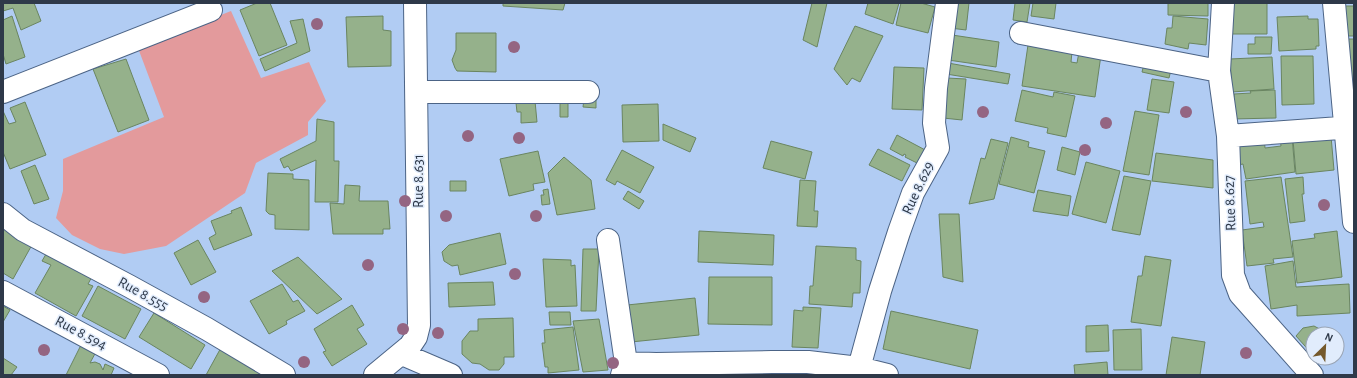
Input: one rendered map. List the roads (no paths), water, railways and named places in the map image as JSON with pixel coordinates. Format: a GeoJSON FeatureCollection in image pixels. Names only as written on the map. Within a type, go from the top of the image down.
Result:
{"type":"FeatureCollection","features":[{"type":"Feature","properties":{"kind":"street","name":"Rue 8.631"},"geometry":{"type":"LineString","coordinates":[[402,354],[416,337],[419,325],[415,3]]}},
{"type":"Feature","properties":{"kind":"street","name":"Rue 8.629"},"geometry":{"type":"LineString","coordinates":[[859,368],[880,291],[901,226],[913,193],[938,148],[934,123],[935,102],[946,3]]}},
{"type":"Feature","properties":{"kind":"street","name":"Rue 8.627"},"geometry":{"type":"LineString","coordinates":[[1223,3],[1219,71],[1228,136],[1233,275],[1240,294],[1312,375]]}},
{"type":"Feature","properties":{"kind":"street"},"geometry":{"type":"LineString","coordinates":[[1334,3],[1349,128],[1354,222]]}},
{"type":"Feature","properties":{"kind":"street"},"geometry":{"type":"LineString","coordinates":[[3,92],[211,10]]}},
{"type":"Feature","properties":{"kind":"street"},"geometry":{"type":"LineString","coordinates":[[1021,33],[1219,71]]}},
{"type":"Feature","properties":{"kind":"street"},"geometry":{"type":"LineString","coordinates":[[417,92],[588,92]]}},
{"type":"Feature","properties":{"kind":"street"},"geometry":{"type":"LineString","coordinates":[[1228,136],[1349,128]]}},
{"type":"Feature","properties":{"kind":"street","name":"Rue 8.555"},"geometry":{"type":"LineString","coordinates":[[3,214],[23,230],[207,329],[284,375]]}},
{"type":"Feature","properties":{"kind":"street"},"geometry":{"type":"LineString","coordinates":[[608,240],[624,369],[656,364],[808,362],[859,368],[887,375]]}},
{"type":"Feature","properties":{"kind":"street","name":"Rue 8.594"},"geometry":{"type":"LineString","coordinates":[[3,292],[158,375]]}},
{"type":"Feature","properties":{"kind":"street"},"geometry":{"type":"LineString","coordinates":[[375,375],[402,354],[451,375]]}}]}
